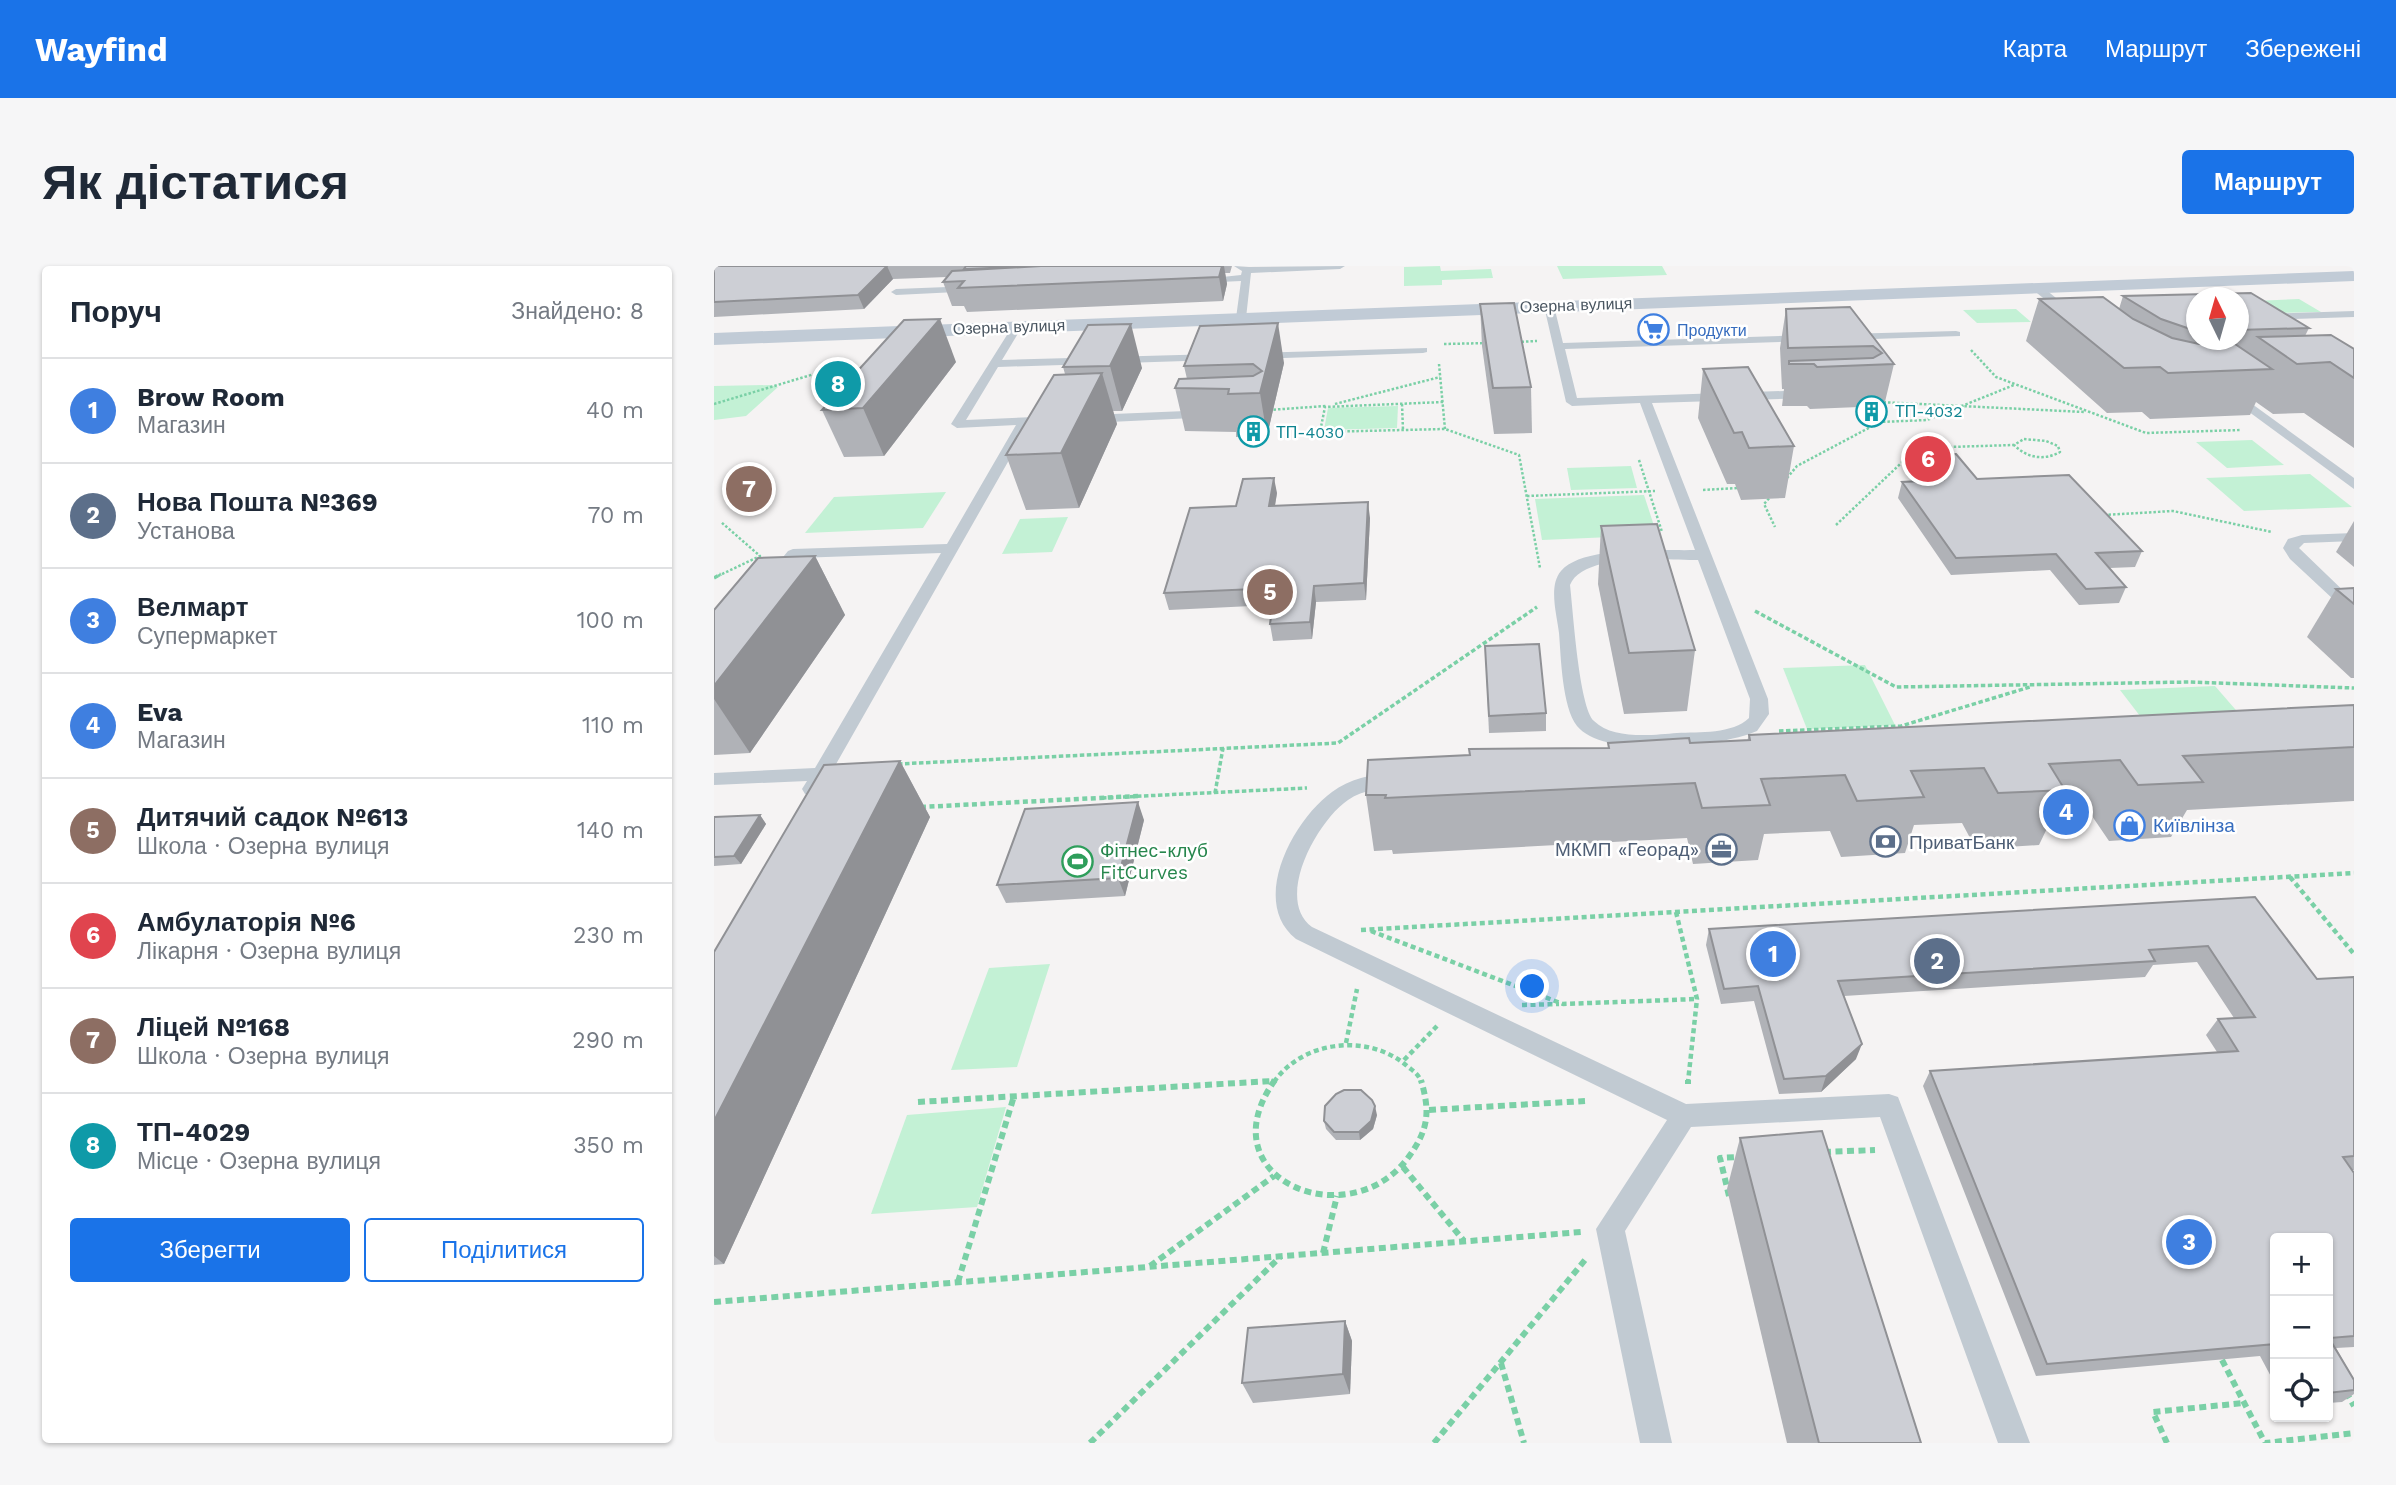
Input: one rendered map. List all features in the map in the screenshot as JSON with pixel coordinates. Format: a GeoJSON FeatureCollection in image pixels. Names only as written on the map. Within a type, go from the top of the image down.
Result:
{"type":"FeatureCollection","features":[{"type":"Feature","properties":{"kind":"street","name":"Озерна вулиця"},"geometry":{"type":"LineString","coordinates":[[714,339],[2354,276]]}},
{"type":"Feature","properties":{"kind":"lane"},"geometry":{"type":"LineString","coordinates":[[1182,280],[1244,271],[1339,266]]}},
{"type":"Feature","properties":{"kind":"lane"},"geometry":{"type":"LineString","coordinates":[[1241,318],[1244,271]]}},
{"type":"Feature","properties":{"kind":"lane"},"geometry":{"type":"LineString","coordinates":[[896,292],[989,288]]}},
{"type":"Feature","properties":{"kind":"lane"},"geometry":{"type":"LineString","coordinates":[[2036,288],[2082,324]]}},
{"type":"Feature","properties":{"kind":"lane"},"geometry":{"type":"LineString","coordinates":[[1549,306],[1572,402],[1823,394]]}},
{"type":"Feature","properties":{"kind":"lane"},"geometry":{"type":"LineString","coordinates":[[2249,318],[2354,314]]}},
{"type":"Feature","properties":{"kind":"lane"},"geometry":{"type":"LineString","coordinates":[[1017,327],[957,424],[1053,420]]}},
{"type":"Feature","properties":{"kind":"lane"},"geometry":{"type":"LineString","coordinates":[[1833,338],[1956,334]]}},
{"type":"Feature","properties":{"kind":"lane"},"geometry":{"type":"LineString","coordinates":[[1558,343],[1819,338]]}},
{"type":"Feature","properties":{"kind":"lane"},"geometry":{"type":"LineString","coordinates":[[1243,356],[1423,350]]}},
{"type":"Feature","properties":{"kind":"lane"},"geometry":{"type":"LineString","coordinates":[[994,364],[1229,356]]}},
{"type":"Feature","properties":{"kind":"lane"},"geometry":{"type":"LineString","coordinates":[[2241,380],[2221,380],[2354,485]]}},
{"type":"Feature","properties":{"kind":"lane"},"geometry":{"type":"LineString","coordinates":[[1645,400],[1719,592],[1762,709],[1758,719],[1736,733],[1625,739],[1596,731],[1579,715],[1562,578],[1566,571],[1585,561],[1704,555]]}},
{"type":"Feature","properties":{"kind":"lane"},"geometry":{"type":"LineString","coordinates":[[1081,419],[1261,412]]}},
{"type":"Feature","properties":{"kind":"lane"},"geometry":{"type":"LineString","coordinates":[[803,803],[1025,421]]}},
{"type":"Feature","properties":{"kind":"lane"},"geometry":{"type":"LineString","coordinates":[[2354,537],[2302,538],[2293,542],[2291,548],[2295,556],[2354,610]]}},
{"type":"Feature","properties":{"kind":"lane"},"geometry":{"type":"LineString","coordinates":[[762,594],[793,554],[952,548]]}},
{"type":"Feature","properties":{"kind":"lane"},"geometry":{"type":"LineString","coordinates":[[714,779],[820,774]]}},
{"type":"Feature","properties":{"kind":"lane"},"geometry":{"type":"LineString","coordinates":[[1409,779],[1382,780],[1359,786],[1324,809],[1289,871],[1284,893],[1289,920],[1304,933],[1684,1116],[1889,1105],[2014,1443]]}},
{"type":"Feature","properties":{"kind":"lane"},"geometry":{"type":"LineString","coordinates":[[1656,1443],[1610,1229],[1684,1116]]}},
{"type":"Feature","properties":{"kind":"path"},"geometry":{"type":"LineString","coordinates":[[1956,334],[1996,377],[2146,433],[2280,429]]}},
{"type":"Feature","properties":{"kind":"path"},"geometry":{"type":"LineString","coordinates":[[1517,342],[1558,343]]}},
{"type":"Feature","properties":{"kind":"path"},"geometry":{"type":"LineString","coordinates":[[1437,345],[1490,343]]}},
{"type":"Feature","properties":{"kind":"path"},"geometry":{"type":"LineString","coordinates":[[1438,356],[1446,429]]}},
{"type":"Feature","properties":{"kind":"path"},"geometry":{"type":"LineString","coordinates":[[714,404],[831,369]]}},
{"type":"Feature","properties":{"kind":"path"},"geometry":{"type":"LineString","coordinates":[[1325,407],[1440,377]]}},
{"type":"Feature","properties":{"kind":"path"},"geometry":{"type":"LineString","coordinates":[[1775,527],[1764,504],[1797,466],[1881,422],[1927,420],[2015,384]]}},
{"type":"Feature","properties":{"kind":"path"},"geometry":{"type":"LineString","coordinates":[[1261,412],[1443,402]]}},
{"type":"Feature","properties":{"kind":"path"},"geometry":{"type":"LineString","coordinates":[[1875,402],[2090,412]]}},
{"type":"Feature","properties":{"kind":"path"},"geometry":{"type":"LineString","coordinates":[[1402,404],[1403,430]]}},
{"type":"Feature","properties":{"kind":"path"},"geometry":{"type":"LineString","coordinates":[[1325,407],[1320,432],[1446,429],[1519,455],[1546,600]]}},
{"type":"Feature","properties":{"kind":"path"},"geometry":{"type":"LineString","coordinates":[[1836,525],[1917,448],[2014,446],[2024,439],[2038,439],[2053,443],[2060,452],[2053,457],[2040,457],[2025,454],[2014,446]]}},
{"type":"Feature","properties":{"kind":"path"},"geometry":{"type":"LineString","coordinates":[[1636,452],[1670,556]]}},
{"type":"Feature","properties":{"kind":"path"},"geometry":{"type":"LineString","coordinates":[[2093,516],[2173,512],[2302,538]]}},
{"type":"Feature","properties":{"kind":"path"},"geometry":{"type":"LineString","coordinates":[[714,578],[760,556],[721,522]]}},
{"type":"Feature","properties":{"kind":"path"},"geometry":{"type":"LineString","coordinates":[[893,764],[1338,743],[1563,589]]}},
{"type":"Feature","properties":{"kind":"path"},"geometry":{"type":"LineString","coordinates":[[1719,592],[1896,687],[2189,682],[2354,688]]}},
{"type":"Feature","properties":{"kind":"path"},"geometry":{"type":"LineString","coordinates":[[1736,733],[1901,726],[2038,685]]}},
{"type":"Feature","properties":{"kind":"path"},"geometry":{"type":"LineString","coordinates":[[1215,793],[1223,748]]}},
{"type":"Feature","properties":{"kind":"path"},"geometry":{"type":"LineString","coordinates":[[909,808],[1359,786]]}},
{"type":"Feature","properties":{"kind":"path"},"geometry":{"type":"LineString","coordinates":[[1354,930],[2354,873]]}},
{"type":"Feature","properties":{"kind":"path"},"geometry":{"type":"LineString","coordinates":[[2290,876],[2354,954]]}},
{"type":"Feature","properties":{"kind":"path"},"geometry":{"type":"LineString","coordinates":[[1676,912],[1697,999],[1684,1116]]}},
{"type":"Feature","properties":{"kind":"path"},"geometry":{"type":"LineString","coordinates":[[1367,929],[1563,1004],[1697,999]]}},
{"type":"Feature","properties":{"kind":"path"},"geometry":{"type":"LineString","coordinates":[[1346,1043],[1363,962]]}},
{"type":"Feature","properties":{"kind":"path"},"geometry":{"type":"LineString","coordinates":[[1404,1060],[1457,1007]]}},
{"type":"Feature","properties":{"kind":"path"},"geometry":{"type":"LineString","coordinates":[[1346,1043],[1387,1050],[1404,1060],[1418,1074],[1426,1091],[1429,1110],[1426,1130],[1417,1150],[1403,1167],[1384,1182],[1361,1192],[1337,1196],[1313,1195],[1292,1188],[1274,1176],[1258,1155],[1254,1130],[1258,1104],[1272,1081],[1293,1062],[1318,1049],[1346,1043]]}},
{"type":"Feature","properties":{"kind":"path"},"geometry":{"type":"LineString","coordinates":[[918,1102],[1272,1081]]}},
{"type":"Feature","properties":{"kind":"path"},"geometry":{"type":"LineString","coordinates":[[958,1282],[1014,1097]]}},
{"type":"Feature","properties":{"kind":"path"},"geometry":{"type":"LineString","coordinates":[[1429,1110],[1592,1101]]}},
{"type":"Feature","properties":{"kind":"path"},"geometry":{"type":"LineString","coordinates":[[1811,1153],[1876,1149],[1880,1162]]}},
{"type":"Feature","properties":{"kind":"path"},"geometry":{"type":"LineString","coordinates":[[1730,1201],[1720,1158],[1746,1156]]}},
{"type":"Feature","properties":{"kind":"path"},"geometry":{"type":"LineString","coordinates":[[1403,1167],[1464,1241]]}},
{"type":"Feature","properties":{"kind":"path"},"geometry":{"type":"LineString","coordinates":[[1150,1266],[1274,1176]]}},
{"type":"Feature","properties":{"kind":"path"},"geometry":{"type":"LineString","coordinates":[[1323,1253],[1337,1196]]}},
{"type":"Feature","properties":{"kind":"path"},"geometry":{"type":"LineString","coordinates":[[714,1302],[1610,1229]]}},
{"type":"Feature","properties":{"kind":"path"},"geometry":{"type":"LineString","coordinates":[[1434,1443],[1610,1229]]}},
{"type":"Feature","properties":{"kind":"path"},"geometry":{"type":"LineString","coordinates":[[1090,1443],[1281,1256]]}},
{"type":"Feature","properties":{"kind":"path"},"geometry":{"type":"LineString","coordinates":[[2222,1360],[2265,1443],[2354,1433]]}},
{"type":"Feature","properties":{"kind":"path"},"geometry":{"type":"LineString","coordinates":[[1501,1362],[1524,1443]]}},
{"type":"Feature","properties":{"kind":"path"},"geometry":{"type":"LineString","coordinates":[[2354,1383],[2342,1384],[2354,1406]]}},
{"type":"Feature","properties":{"kind":"path"},"geometry":{"type":"LineString","coordinates":[[2167,1443],[2153,1412],[2244,1403]]}},
{"type":"Feature","properties":{"kind":"path"},"geometry":{"type":"LineString","coordinates":[[2332,1435],[2336,1443]]}},
{"type":"Feature","properties":{"kind":"green space"},"geometry":{"type":"Polygon","coordinates":[[[1440,266],[1441,271],[1491,269],[1493,278],[1442,280],[1442,285],[1404,286],[1404,267],[1440,266]]]}},
{"type":"Feature","properties":{"kind":"green space"},"geometry":{"type":"Polygon","coordinates":[[[1557,266],[1662,266],[1667,275],[1563,279],[1557,266]]]}},
{"type":"Feature","properties":{"kind":"green space"},"geometry":{"type":"Polygon","coordinates":[[[2299,299],[2321,312],[2275,313],[2255,301],[2299,299]]]}},
{"type":"Feature","properties":{"kind":"green space"},"geometry":{"type":"Polygon","coordinates":[[[2016,309],[2031,322],[1977,323],[1963,310],[2016,309]]]}},
{"type":"Feature","properties":{"kind":"green space"},"geometry":{"type":"Polygon","coordinates":[[[714,386],[778,387],[746,416],[714,420],[714,386]]]}},
{"type":"Feature","properties":{"kind":"green space"},"geometry":{"type":"Polygon","coordinates":[[[1398,406],[1397,428],[1324,430],[1328,408],[1398,406]]]}},
{"type":"Feature","properties":{"kind":"green space"},"geometry":{"type":"Polygon","coordinates":[[[2252,440],[2284,465],[2227,468],[2196,442],[2252,440]]]}},
{"type":"Feature","properties":{"kind":"green space"},"geometry":{"type":"Polygon","coordinates":[[[1631,466],[1637,488],[1571,490],[1567,468],[1631,466]]]}},
{"type":"Feature","properties":{"kind":"green space"},"geometry":{"type":"Polygon","coordinates":[[[2310,474],[2352,507],[2244,511],[2206,478],[2310,474]]]}},
{"type":"Feature","properties":{"kind":"green space"},"geometry":{"type":"Polygon","coordinates":[[[946,492],[923,528],[805,533],[834,497],[946,492]]]}},
{"type":"Feature","properties":{"kind":"green space"},"geometry":{"type":"Polygon","coordinates":[[[1644,495],[1657,535],[1542,540],[1535,499],[1644,495]]]}},
{"type":"Feature","properties":{"kind":"green space"},"geometry":{"type":"Polygon","coordinates":[[[1068,517],[1052,552],[1002,554],[1020,519],[1068,517]]]}},
{"type":"Feature","properties":{"kind":"green space"},"geometry":{"type":"Polygon","coordinates":[[[1865,665],[1895,725],[1807,729],[1783,668],[1865,665]]]}},
{"type":"Feature","properties":{"kind":"green space"},"geometry":{"type":"Polygon","coordinates":[[[2215,686],[2248,724],[2150,729],[2120,690],[2215,686]]]}},
{"type":"Feature","properties":{"kind":"green space"},"geometry":{"type":"Polygon","coordinates":[[[1050,964],[1017,1067],[951,1070],[989,968],[1050,964]]]}},
{"type":"Feature","properties":{"kind":"green space"},"geometry":{"type":"Polygon","coordinates":[[[1006,1107],[977,1207],[871,1214],[907,1115],[1006,1107]]]}},
{"type":"Feature","properties":{"kind":"building"},"geometry":{"type":"Polygon","coordinates":[[[714,266],[887,266],[858,295],[714,302],[714,266]]]}},
{"type":"Feature","properties":{"kind":"building"},"geometry":{"type":"Polygon","coordinates":[[[966,266],[1041,266],[964,269],[966,266]]]}},
{"type":"Feature","properties":{"kind":"building"},"geometry":{"type":"Polygon","coordinates":[[[1041,266],[1222,266],[1219,277],[958,288],[964,281],[943,282],[952,271],[1041,266]]]}},
{"type":"Feature","properties":{"kind":"building"},"geometry":{"type":"Polygon","coordinates":[[[2251,293],[2309,328],[2249,330],[2251,293]]]}},
{"type":"Feature","properties":{"kind":"building"},"geometry":{"type":"Polygon","coordinates":[[[2186,295],[2186,328],[2161,319],[2123,296],[2186,295]]]}},
{"type":"Feature","properties":{"kind":"building"},"geometry":{"type":"Polygon","coordinates":[[[2103,297],[2133,319],[2172,338],[2186,341],[2186,350],[2244,350],[2272,369],[2168,373],[2160,367],[2124,368],[2039,299],[2103,297]]]}},
{"type":"Feature","properties":{"kind":"building"},"geometry":{"type":"Polygon","coordinates":[[[1514,303],[1531,387],[1493,388],[1480,304],[1514,303]]]}},
{"type":"Feature","properties":{"kind":"building"},"geometry":{"type":"Polygon","coordinates":[[[1850,307],[1894,364],[1817,367],[1814,364],[1789,364],[1789,361],[1873,358],[1882,353],[1873,346],[1788,348],[1786,309],[1850,307]]]}},
{"type":"Feature","properties":{"kind":"building"},"geometry":{"type":"Polygon","coordinates":[[[940,319],[863,408],[822,410],[904,320],[940,319]]]}},
{"type":"Feature","properties":{"kind":"building"},"geometry":{"type":"Polygon","coordinates":[[[1278,323],[1260,393],[1228,394],[1229,389],[1175,388],[1179,379],[1253,376],[1262,371],[1253,364],[1184,366],[1200,326],[1278,323]]]}},
{"type":"Feature","properties":{"kind":"building"},"geometry":{"type":"Polygon","coordinates":[[[1131,324],[1110,366],[1063,367],[1088,325],[1131,324]]]}},
{"type":"Feature","properties":{"kind":"building"},"geometry":{"type":"Polygon","coordinates":[[[2331,335],[2354,349],[2354,378],[2330,362],[2297,364],[2258,337],[2331,335]]]}},
{"type":"Feature","properties":{"kind":"building"},"geometry":{"type":"Polygon","coordinates":[[[1748,367],[1794,446],[1749,448],[1742,432],[1734,433],[1703,369],[1748,367]]]}},
{"type":"Feature","properties":{"kind":"building"},"geometry":{"type":"Polygon","coordinates":[[[1102,373],[1061,453],[1006,455],[1054,375],[1102,373]]]}},
{"type":"Feature","properties":{"kind":"building"},"geometry":{"type":"Polygon","coordinates":[[[1956,454],[1977,479],[2069,475],[2142,551],[2096,553],[2126,587],[2086,589],[2056,554],[1956,558],[1902,482],[1943,480],[1923,455],[1956,454]]]}},
{"type":"Feature","properties":{"kind":"building"},"geometry":{"type":"Polygon","coordinates":[[[1274,478],[1269,506],[1368,502],[1364,583],[1314,586],[1310,622],[1270,624],[1275,588],[1164,593],[1190,508],[1236,506],[1243,479],[1274,478]]]}},
{"type":"Feature","properties":{"kind":"building"},"geometry":{"type":"Polygon","coordinates":[[[1657,524],[1695,650],[1629,653],[1601,526],[1657,524]]]}},
{"type":"Feature","properties":{"kind":"building"},"geometry":{"type":"Polygon","coordinates":[[[815,556],[714,686],[714,610],[758,558],[815,556]]]}},
{"type":"Feature","properties":{"kind":"building"},"geometry":{"type":"Polygon","coordinates":[[[2354,588],[2354,604],[2336,589],[2354,588]]]}},
{"type":"Feature","properties":{"kind":"building"},"geometry":{"type":"Polygon","coordinates":[[[1539,644],[1546,713],[1489,716],[1485,646],[1539,644]]]}},
{"type":"Feature","properties":{"kind":"building"},"geometry":{"type":"Polygon","coordinates":[[[2354,705],[2354,747],[2183,756],[2203,782],[2138,785],[2120,760],[2049,764],[2065,790],[1998,793],[1984,768],[1911,771],[1924,797],[1857,801],[1845,775],[1761,779],[1770,805],[1702,808],[1695,783],[1385,798],[1386,795],[1366,795],[1368,760],[1470,755],[1469,749],[1609,748],[1608,743],[1689,738],[1690,743],[1750,740],[1749,735],[2354,705]]]}},
{"type":"Feature","properties":{"kind":"building"},"geometry":{"type":"Polygon","coordinates":[[[900,761],[714,1121],[714,952],[824,765],[900,761]]]}},
{"type":"Feature","properties":{"kind":"building","name":"Фітнес-клуб FitCurves"},"geometry":{"type":"Polygon","coordinates":[[[1138,802],[1118,878],[997,885],[1025,809],[1138,802]]]}},
{"type":"Feature","properties":{"kind":"building"},"geometry":{"type":"Polygon","coordinates":[[[760,815],[734,856],[714,857],[714,817],[760,815]]]}},
{"type":"Feature","properties":{"kind":"building"},"geometry":{"type":"Polygon","coordinates":[[[2255,897],[2317,979],[2354,977],[2354,1156],[2343,1157],[2354,1173],[2354,1336],[2333,1338],[2333,1233],[2270,1233],[2270,1344],[2047,1364],[1930,1071],[2238,1051],[2218,1019],[2255,1017],[2208,946],[2149,950],[2155,961],[1838,981],[1862,1044],[1826,1076],[1784,1079],[1758,986],[1724,989],[1709,929],[2255,897]]]}},
{"type":"Feature","properties":{"kind":"building"},"geometry":{"type":"Polygon","coordinates":[[[1344,1090],[1361,1090],[1375,1106],[1371,1121],[1359,1132],[1334,1132],[1324,1121],[1325,1106],[1344,1090]]]}},
{"type":"Feature","properties":{"kind":"building"},"geometry":{"type":"Polygon","coordinates":[[[1822,1131],[1921,1443],[1819,1443],[1740,1138],[1822,1131]]]}},
{"type":"Feature","properties":{"kind":"building"},"geometry":{"type":"Polygon","coordinates":[[[1345,1321],[1343,1374],[1242,1383],[1248,1328],[1345,1321]]]}},
{"type":"Feature","properties":{"kind":"building"},"geometry":{"type":"Polygon","coordinates":[[[2333,1345],[2354,1380],[2354,1390],[2333,1392],[2333,1345]]]}},
{"type":"Feature","properties":{"kind":"place","name":"Продукти"},"geometry":{"type":"Point","coordinates":[1654,330]}},
{"type":"Feature","properties":{"kind":"place","name":"ТП-4029"},"geometry":{"type":"Point","coordinates":[838,384]}},
{"type":"Feature","properties":{"kind":"place","name":"ТП-4032"},"geometry":{"type":"Point","coordinates":[1872,411]}},
{"type":"Feature","properties":{"kind":"place","name":"ТП-4030"},"geometry":{"type":"Point","coordinates":[1253,432]}},
{"type":"Feature","properties":{"kind":"place","name":"Амбулаторія №6"},"geometry":{"type":"Point","coordinates":[1928,459]}},
{"type":"Feature","properties":{"kind":"place","name":"Ліцей №168"},"geometry":{"type":"Point","coordinates":[749,489]}},
{"type":"Feature","properties":{"kind":"place","name":"Дитячий садок №613"},"geometry":{"type":"Point","coordinates":[1270,592]}},
{"type":"Feature","properties":{"kind":"place","name":"Eva"},"geometry":{"type":"Point","coordinates":[2066,812]}},
{"type":"Feature","properties":{"kind":"place","name":"Київлінза"},"geometry":{"type":"Point","coordinates":[2130,825]}},
{"type":"Feature","properties":{"kind":"place","name":"ПриватБанк"},"geometry":{"type":"Point","coordinates":[1886,842]}},
{"type":"Feature","properties":{"kind":"place","name":"МКМП «Георад»"},"geometry":{"type":"Point","coordinates":[1722,849]}},
{"type":"Feature","properties":{"kind":"place","name":"Фітнес-клуб FitCurves"},"geometry":{"type":"Point","coordinates":[1077,861]}},
{"type":"Feature","properties":{"kind":"place","name":"Brow Room"},"geometry":{"type":"Point","coordinates":[1773,954]}},
{"type":"Feature","properties":{"kind":"place","name":"Нова Пошта №369"},"geometry":{"type":"Point","coordinates":[1937,961]}},
{"type":"Feature","properties":{"kind":"place","name":"Велмарт"},"geometry":{"type":"Point","coordinates":[2189,1242]}}]}
